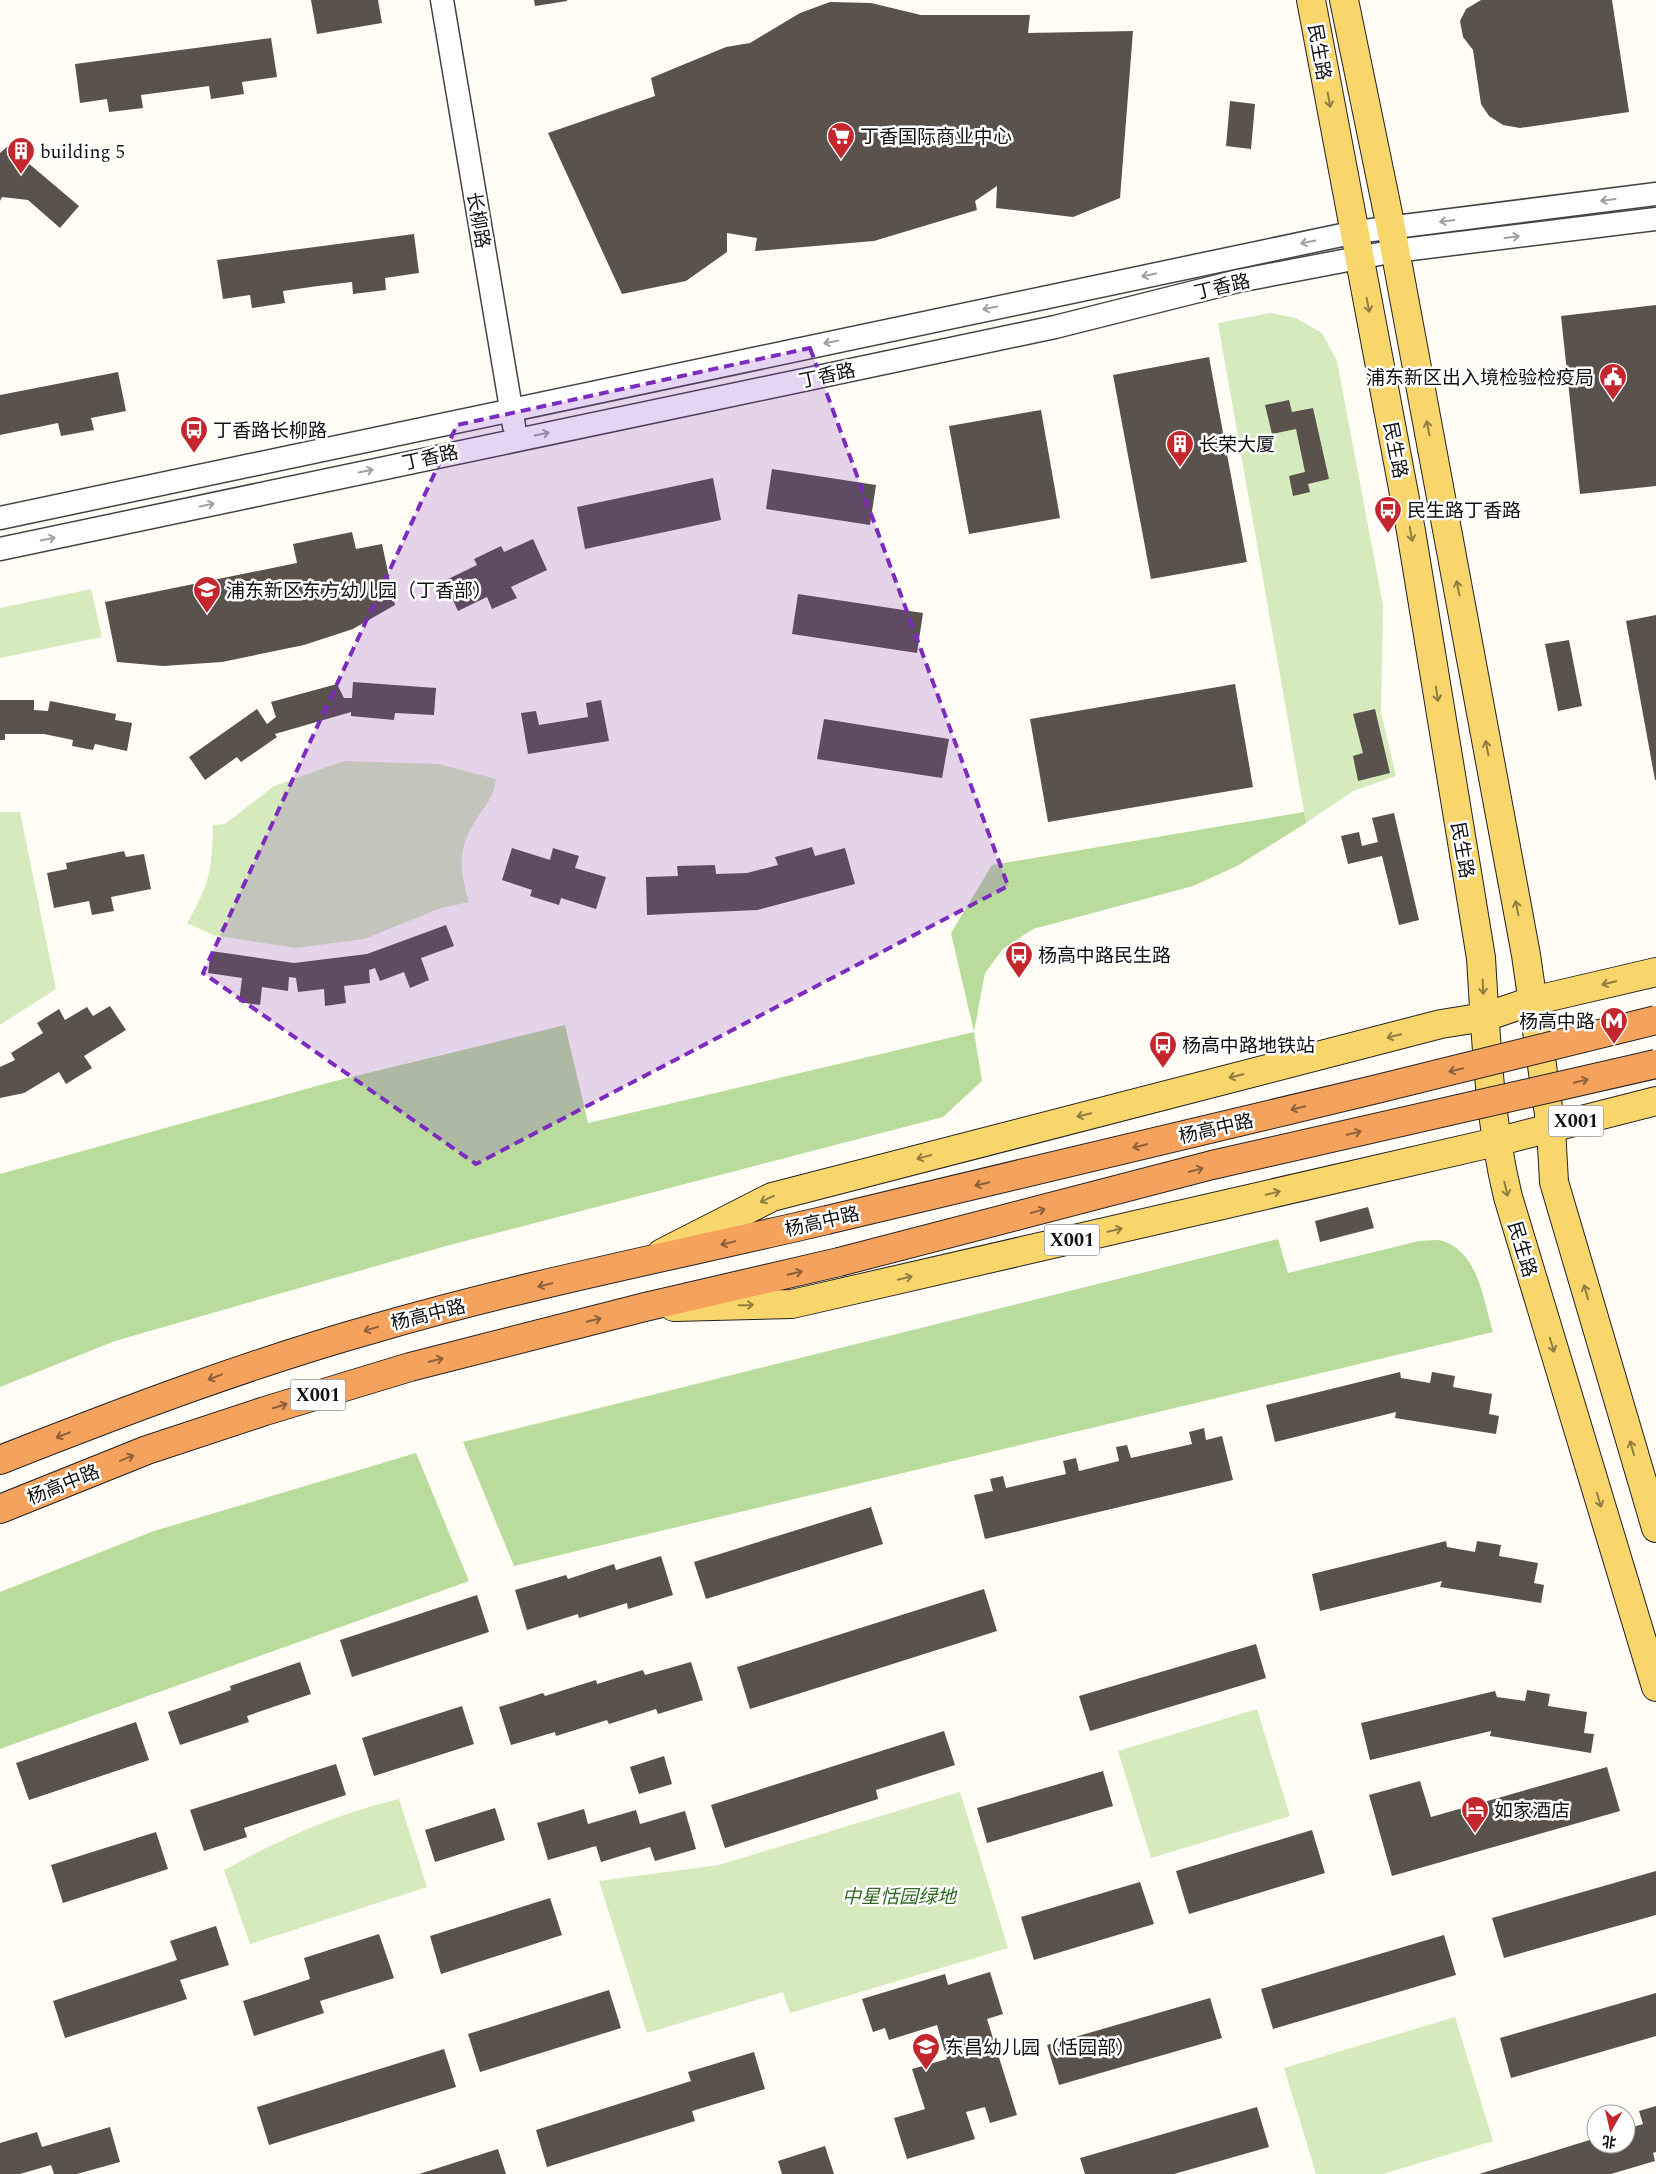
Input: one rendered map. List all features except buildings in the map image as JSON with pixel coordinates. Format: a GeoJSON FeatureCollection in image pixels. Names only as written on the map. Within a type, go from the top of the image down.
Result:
{"type":"FeatureCollection","features":[{"type":"Feature","properties":{"kind":"highway","name":"杨高中路"},"geometry":{"type":"LineString","coordinates":[[0,1460],[244,1368],[377,1327],[542,1285],[827,1220],[1373,1090],[1656,1020]]}},
{"type":"Feature","properties":{"kind":"highway","name":"杨高中路"},"geometry":{"type":"LineString","coordinates":[[0,1509],[147,1450],[410,1367],[645,1307],[839,1262],[1212,1165],[1656,1064]]}},
{"type":"Feature","properties":{"kind":"main road","name":"民生路"},"geometry":{"type":"LineString","coordinates":[[1311,0],[1411,531],[1481,958],[1496,1142],[1508,1197],[1656,1688]]}},
{"type":"Feature","properties":{"kind":"main road","name":"民生路"},"geometry":{"type":"LineString","coordinates":[[1344,0],[1393,240],[1524,946],[1551,1128],[1554,1182],[1656,1528]]}},
{"type":"Feature","properties":{"kind":"main road","name":"X001"},"geometry":{"type":"LineString","coordinates":[[644,1262],[772,1197],[1441,1024],[1485,1017],[1532,1001],[1656,972]]}},
{"type":"Feature","properties":{"kind":"main road","name":"杨高中路"},"geometry":{"type":"LineString","coordinates":[[645,1307],[792,1304],[1496,1142],[1656,1101]]}},
{"type":"Feature","properties":{"kind":"street","name":"长柳路"},"geometry":{"type":"LineString","coordinates":[[442,0],[516,439]]}},
{"type":"Feature","properties":{"kind":"street","name":"丁香路"},"geometry":{"type":"LineString","coordinates":[[0,518],[511,411],[907,325],[1656,194]]}},
{"type":"Feature","properties":{"kind":"street","name":"丁香路"},"geometry":{"type":"LineString","coordinates":[[1393,240],[1656,219]]}},
{"type":"Feature","properties":{"kind":"street","name":"丁香路"},"geometry":{"type":"LineString","coordinates":[[0,549],[1055,327],[1238,281],[1357,245]]}},
{"type":"Feature","properties":{"kind":"highlighted area"},"geometry":{"type":"Polygon","coordinates":[[[810,348],[1008,886],[476,1164],[203,973],[457,425],[810,348]]]}},
{"type":"Feature","properties":{"kind":"green space"},"geometry":{"type":"Polygon","coordinates":[[[1270,313],[1296,318],[1322,333],[1337,361],[1383,605],[1381,712],[1396,776],[1353,791],[1306,823],[1218,323],[1270,313]]]}},
{"type":"Feature","properties":{"kind":"green space"},"geometry":{"type":"Polygon","coordinates":[[[91,589],[102,637],[0,658],[0,608],[91,589]]]}},
{"type":"Feature","properties":{"kind":"green space"},"geometry":{"type":"Polygon","coordinates":[[[344,761],[438,764],[496,779],[492,795],[471,828],[463,848],[463,879],[469,902],[441,908],[364,939],[296,948],[213,935],[187,923],[201,897],[208,876],[212,853],[213,825],[225,824],[274,786],[344,761]]]}},
{"type":"Feature","properties":{"kind":"green space"},"geometry":{"type":"Polygon","coordinates":[[[0,812],[20,812],[56,989],[0,1025],[0,812]]]}},
{"type":"Feature","properties":{"kind":"green space"},"geometry":{"type":"Polygon","coordinates":[[[1304,812],[1306,823],[1237,866],[1193,886],[1033,929],[1003,949],[985,973],[974,1032],[951,933],[992,865],[1304,812]]]}},
{"type":"Feature","properties":{"kind":"green space"},"geometry":{"type":"Polygon","coordinates":[[[565,1025],[588,1123],[974,1032],[982,1081],[943,1117],[446,1246],[115,1341],[0,1387],[0,1174],[331,1082],[565,1025]]]}},
{"type":"Feature","properties":{"kind":"green space"},"geometry":{"type":"Polygon","coordinates":[[[1278,1239],[1288,1273],[1419,1241],[1443,1241],[1455,1247],[1465,1256],[1472,1267],[1478,1279],[1493,1332],[514,1566],[463,1442],[1278,1239]]]}},
{"type":"Feature","properties":{"kind":"green space"},"geometry":{"type":"Polygon","coordinates":[[[416,1453],[469,1581],[0,1749],[0,1592],[154,1531],[416,1453]]]}},
{"type":"Feature","properties":{"kind":"green space"},"geometry":{"type":"Polygon","coordinates":[[[1257,1709],[1290,1816],[1151,1858],[1118,1751],[1257,1709]]]}},
{"type":"Feature","properties":{"kind":"green space","name":"中星恬园绿地"},"geometry":{"type":"Polygon","coordinates":[[[960,1792],[1008,1948],[790,2013],[783,1992],[647,2033],[599,1881],[719,1865],[960,1792]]]}},
{"type":"Feature","properties":{"kind":"green space"},"geometry":{"type":"Polygon","coordinates":[[[399,1799],[427,1887],[250,1944],[224,1870],[266,1848],[331,1820],[399,1799]]]}},
{"type":"Feature","properties":{"kind":"green space"},"geometry":{"type":"Polygon","coordinates":[[[1455,2017],[1493,2141],[1383,2174],[1316,2174],[1284,2068],[1455,2017]]]}},
{"type":"Feature","properties":{"kind":"place","name":"丁香国际商业中心"},"geometry":{"type":"Point","coordinates":[841,160]}},
{"type":"Feature","properties":{"kind":"place","name":"building 5"},"geometry":{"type":"Point","coordinates":[21,175]}},
{"type":"Feature","properties":{"kind":"place","name":"浦东新区出入境检验检疫局"},"geometry":{"type":"Point","coordinates":[1613,401]}},
{"type":"Feature","properties":{"kind":"place","name":"丁香路长柳路"},"geometry":{"type":"Point","coordinates":[194,454]}},
{"type":"Feature","properties":{"kind":"place","name":"长荣大厦"},"geometry":{"type":"Point","coordinates":[1180,468]}},
{"type":"Feature","properties":{"kind":"place","name":"民生路丁香路"},"geometry":{"type":"Point","coordinates":[1388,534]}},
{"type":"Feature","properties":{"kind":"place","name":"浦东新区东方幼儿园（丁香部）"},"geometry":{"type":"Point","coordinates":[207,614]}},
{"type":"Feature","properties":{"kind":"place","name":"杨高中路民生路"},"geometry":{"type":"Point","coordinates":[1019,979]}},
{"type":"Feature","properties":{"kind":"place","name":"杨高中路"},"geometry":{"type":"Point","coordinates":[1614,1045]}},
{"type":"Feature","properties":{"kind":"place","name":"杨高中路地铁站"},"geometry":{"type":"Point","coordinates":[1163,1069]}},
{"type":"Feature","properties":{"kind":"place","name":"如家酒店"},"geometry":{"type":"Point","coordinates":[1475,1834]}},
{"type":"Feature","properties":{"kind":"place","name":"东昌幼儿园（恬园部）"},"geometry":{"type":"Point","coordinates":[926,2071]}}]}
